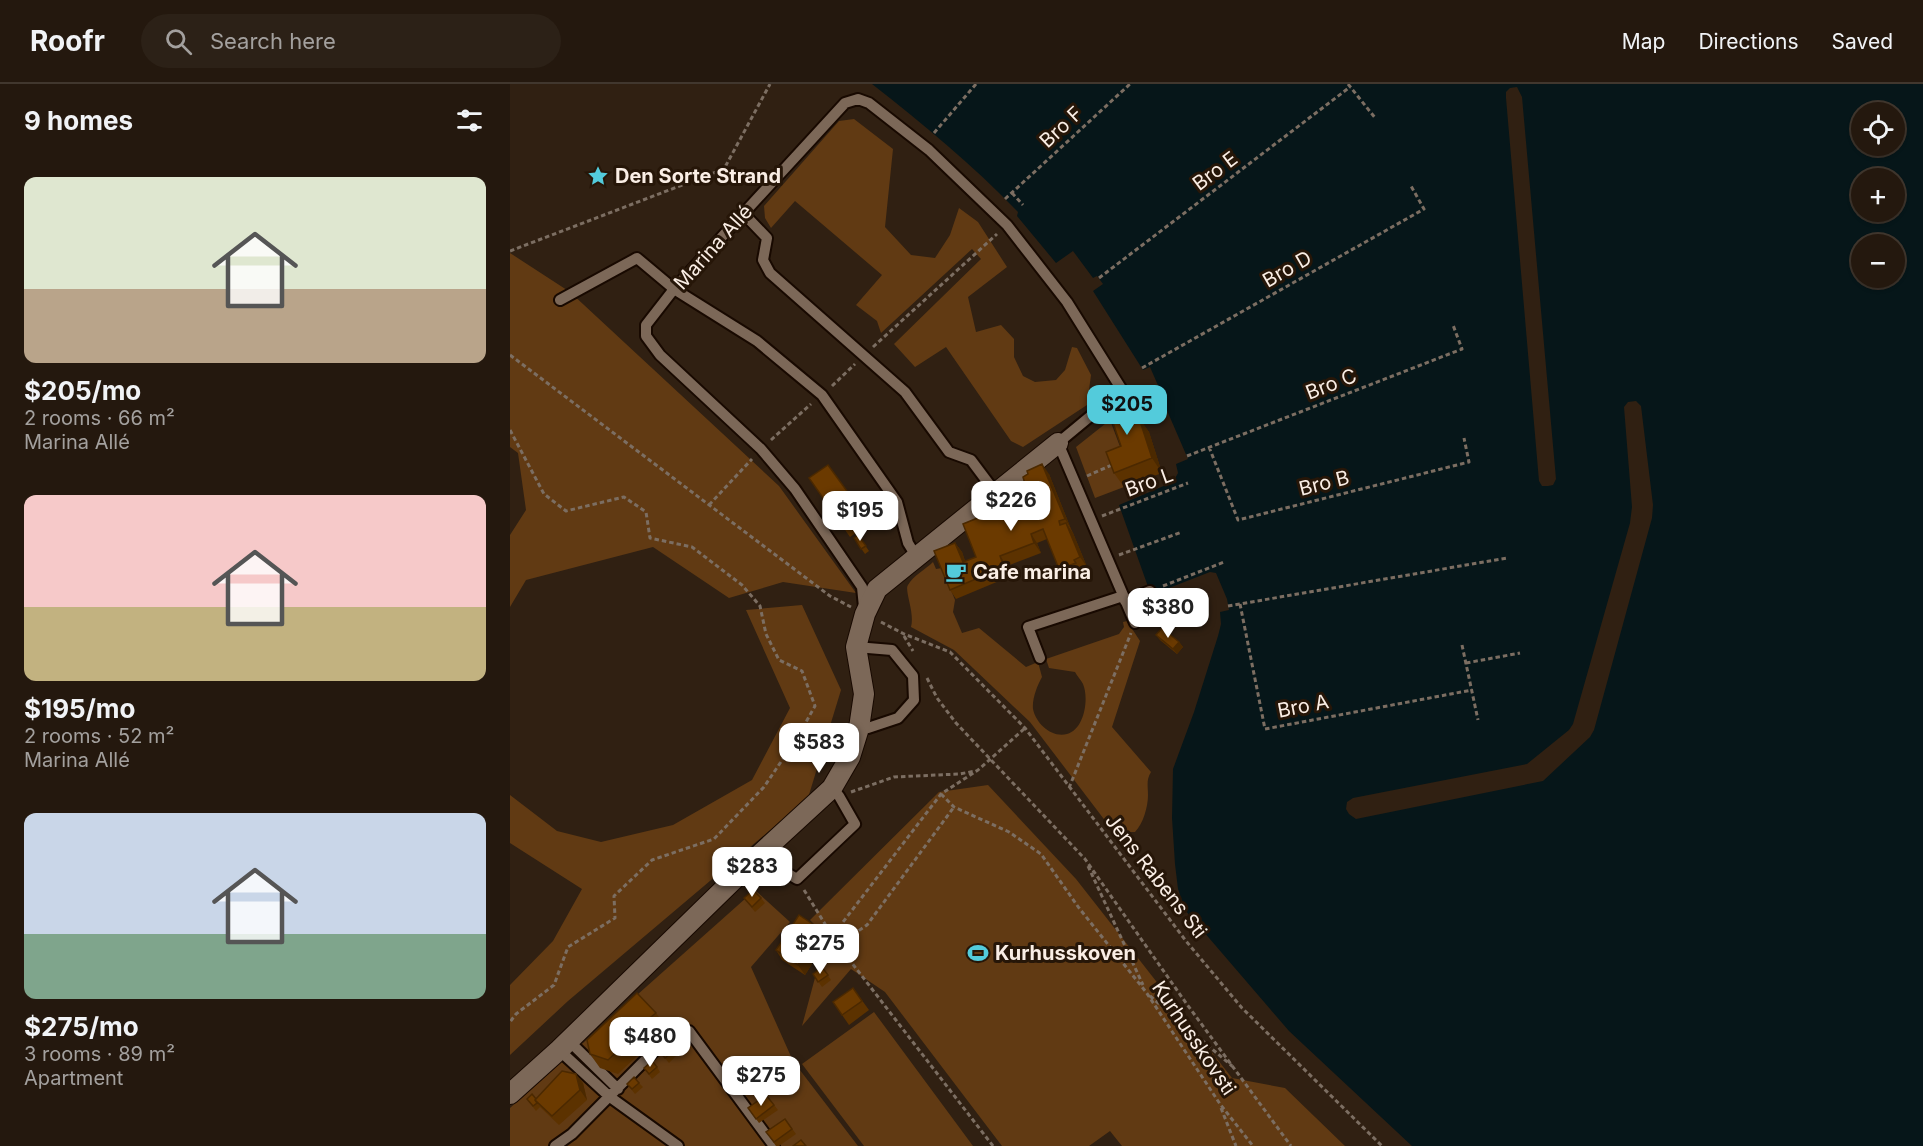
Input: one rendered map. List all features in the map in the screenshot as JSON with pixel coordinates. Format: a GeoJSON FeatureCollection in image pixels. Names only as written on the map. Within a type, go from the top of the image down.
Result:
{"type":"FeatureCollection","features":[{"type":"Feature","properties":{"kind":"street","name":"Marina Allé"},"geometry":{"type":"LineString","coordinates":[[510,1094],[564,1045],[758,856],[836,792],[859,729],[864,694],[856,647],[865,614],[877,589],[1058,443]]}},
{"type":"Feature","properties":{"kind":"lane","name":"Marina Allé"},"geometry":{"type":"LineString","coordinates":[[865,614],[862,587],[795,489],[761,449],[660,355],[646,336],[646,325],[674,289],[845,104],[858,99],[868,103],[929,150],[1007,225],[1067,302],[1122,390],[1058,443]]}},
{"type":"Feature","properties":{"kind":"lane"},"geometry":{"type":"LineString","coordinates":[[743,213],[767,238],[763,260],[770,273],[905,392],[949,452],[971,460],[995,492]]}},
{"type":"Feature","properties":{"kind":"lane"},"geometry":{"type":"LineString","coordinates":[[560,300],[637,258],[674,289],[757,341],[822,395],[897,502],[908,543],[916,556]]}},
{"type":"Feature","properties":{"kind":"lane"},"geometry":{"type":"LineString","coordinates":[[1058,443],[1135,623]]}},
{"type":"Feature","properties":{"kind":"lane"},"geometry":{"type":"LineString","coordinates":[[1040,658],[1028,627],[1150,591]]}},
{"type":"Feature","properties":{"kind":"lane"},"geometry":{"type":"LineString","coordinates":[[856,647],[892,650],[913,676],[914,700],[898,718],[868,729],[859,729]]}},
{"type":"Feature","properties":{"kind":"lane"},"geometry":{"type":"LineString","coordinates":[[758,856],[797,879],[855,824],[836,792]]}},
{"type":"Feature","properties":{"kind":"lane"},"geometry":{"type":"LineString","coordinates":[[555,1146],[572,1134],[674,1031],[689,1031],[774,1146]]}},
{"type":"Feature","properties":{"kind":"lane"},"geometry":{"type":"LineString","coordinates":[[564,1045],[614,1093],[678,1146]]}},
{"type":"Feature","properties":{"kind":"path"},"geometry":{"type":"LineString","coordinates":[[510,251],[724,169],[770,84]]}},
{"type":"Feature","properties":{"kind":"path"},"geometry":{"type":"LineString","coordinates":[[934,132],[976,84]]}},
{"type":"Feature","properties":{"kind":"path","name":"Bro F"},"geometry":{"type":"LineString","coordinates":[[1005,199],[1130,84]]}},
{"type":"Feature","properties":{"kind":"path"},"geometry":{"type":"LineString","coordinates":[[1349,85],[1376,119]]}},
{"type":"Feature","properties":{"kind":"path","name":"Bro E"},"geometry":{"type":"LineString","coordinates":[[1099,278],[1349,85]]}},
{"type":"Feature","properties":{"kind":"path","name":"Bro D"},"geometry":{"type":"LineString","coordinates":[[1142,368],[1424,209],[1411,186]]}},
{"type":"Feature","properties":{"kind":"path"},"geometry":{"type":"LineString","coordinates":[[1012,193],[1023,206]]}},
{"type":"Feature","properties":{"kind":"path","name":"Bro C"},"geometry":{"type":"LineString","coordinates":[[1187,456],[1462,349],[1453,326]]}},
{"type":"Feature","properties":{"kind":"path","name":"Jens Rabens Sti"},"geometry":{"type":"LineString","coordinates":[[510,354],[830,596],[904,634],[950,652],[1025,728],[1186,941],[1242,1008],[1382,1146]]}},
{"type":"Feature","properties":{"kind":"path"},"geometry":{"type":"LineString","coordinates":[[510,430],[544,494],[566,511],[624,497],[646,512],[650,538],[692,547],[742,585],[760,606],[766,634],[779,660],[801,671],[815,706],[797,738],[764,787],[714,839],[652,860],[614,896],[615,918],[568,947],[554,985],[516,1014],[510,1022]]}},
{"type":"Feature","properties":{"kind":"path","name":"Bro B"},"geometry":{"type":"LineString","coordinates":[[1209,447],[1238,520],[1469,462],[1464,438]]}},
{"type":"Feature","properties":{"kind":"path"},"geometry":{"type":"LineString","coordinates":[[1074,481],[1115,464],[1113,460]]}},
{"type":"Feature","properties":{"kind":"path","name":"Bro L"},"geometry":{"type":"LineString","coordinates":[[1091,521],[1188,483]]}},
{"type":"Feature","properties":{"kind":"path"},"geometry":{"type":"LineString","coordinates":[[1134,550],[1182,532]]}},
{"type":"Feature","properties":{"kind":"path"},"geometry":{"type":"LineString","coordinates":[[1228,606],[1507,558]]}},
{"type":"Feature","properties":{"kind":"path"},"geometry":{"type":"LineString","coordinates":[[1150,591],[1224,562]]}},
{"type":"Feature","properties":{"kind":"path","name":"Bro A"},"geometry":{"type":"LineString","coordinates":[[1240,604],[1264,729],[1472,690]]}},
{"type":"Feature","properties":{"kind":"path"},"geometry":{"type":"LineString","coordinates":[[1069,788],[1135,623]]}},
{"type":"Feature","properties":{"kind":"path"},"geometry":{"type":"LineString","coordinates":[[904,634],[915,656]]}},
{"type":"Feature","properties":{"kind":"path"},"geometry":{"type":"LineString","coordinates":[[1462,645],[1478,720]]}},
{"type":"Feature","properties":{"kind":"path"},"geometry":{"type":"LineString","coordinates":[[1466,663],[1520,653]]}},
{"type":"Feature","properties":{"kind":"path"},"geometry":{"type":"LineString","coordinates":[[926,676],[937,698],[956,723],[1085,859],[1186,1003],[1291,1146]]}},
{"type":"Feature","properties":{"kind":"path"},"geometry":{"type":"LineString","coordinates":[[838,945],[843,922],[940,794],[978,770],[1025,728]]}},
{"type":"Feature","properties":{"kind":"path"},"geometry":{"type":"LineString","coordinates":[[836,792],[894,777],[959,774],[978,770]]}},
{"type":"Feature","properties":{"kind":"path","name":"Kurhusskovsti"},"geometry":{"type":"LineString","coordinates":[[940,794],[954,807],[1009,832],[1041,854],[1079,908],[1146,992],[1220,1104],[1253,1146]]}},
{"type":"Feature","properties":{"kind":"path"},"geometry":{"type":"LineString","coordinates":[[838,945],[867,925],[954,807]]}},
{"type":"Feature","properties":{"kind":"path"},"geometry":{"type":"LineString","coordinates":[[1085,859],[1146,992],[1238,1071]]}},
{"type":"Feature","properties":{"kind":"path"},"geometry":{"type":"LineString","coordinates":[[797,879],[838,945],[993,1146]]}},
{"type":"Feature","properties":{"kind":"path"},"geometry":{"type":"LineString","coordinates":[[1220,1104],[1236,1146]]}},
{"type":"Feature","properties":{"kind":"shaded area"},"geometry":{"type":"Polygon","coordinates":[[[872,84],[1923,84],[1923,1146],[1412,1146],[1289,1031],[1185,910],[1178,889],[1172,818],[1173,769],[1218,636],[1221,624],[1220,612],[1229,610],[1216,573],[1210,572],[1151,595],[1119,505],[1173,482],[1178,473],[1176,464],[1188,459],[1150,367],[1143,370],[1093,291],[1103,284],[1097,276],[1093,278],[1073,251],[1056,263],[1017,216],[1018,212],[947,145],[872,84]]]}},
{"type":"Feature","properties":{"kind":"shaded area"},"geometry":{"type":"Polygon","coordinates":[[[854,119],[893,149],[885,227],[911,255],[935,258],[950,235],[959,208],[978,222],[1007,267],[968,297],[976,332],[1001,325],[1014,339],[1014,357],[1023,376],[1035,382],[1056,380],[1065,370],[1072,347],[1077,348],[1091,375],[1087,405],[1023,447],[1011,441],[946,347],[915,367],[894,344],[981,259],[972,249],[881,333],[877,321],[856,305],[882,275],[795,201],[771,228],[765,218],[764,206],[839,121],[854,119]]]}},
{"type":"Feature","properties":{"kind":"shaded area"},"geometry":{"type":"Polygon","coordinates":[[[510,253],[570,292],[779,486],[856,593],[783,582],[729,598],[653,547],[526,580],[510,607],[510,535],[526,510],[518,453],[510,447],[510,253]]]}},
{"type":"Feature","properties":{"kind":"shaded area"},"geometry":{"type":"Polygon","coordinates":[[[1110,420],[1122,452],[1112,457],[1124,487],[1095,498],[1076,447],[1110,420]]]}},
{"type":"Feature","properties":{"kind":"shaded area"},"geometry":{"type":"Polygon","coordinates":[[[933,562],[936,569],[942,568],[955,600],[953,612],[962,633],[979,628],[1026,667],[1038,662],[1042,677],[1035,693],[1033,709],[1041,725],[1056,734],[1067,734],[1078,726],[1082,720],[1086,697],[1083,684],[1075,672],[1049,668],[1046,659],[1119,634],[1124,627],[1123,622],[1127,621],[1140,641],[1112,727],[1151,772],[1148,780],[1146,810],[1135,832],[1120,832],[1116,835],[1030,722],[954,650],[911,627],[912,615],[907,592],[908,585],[933,562]]]}},
{"type":"Feature","properties":{"kind":"shaded area"},"geometry":{"type":"Polygon","coordinates":[[[802,605],[841,690],[808,798],[568,1001],[510,1055],[510,985],[553,941],[582,889],[510,843],[510,795],[557,831],[601,842],[673,825],[752,780],[790,708],[746,610],[802,605]]]}},
{"type":"Feature","properties":{"kind":"shaded area","name":"Kurhusskoven"},"geometry":{"type":"Polygon","coordinates":[[[988,785],[1076,879],[1232,1078],[1285,1088],[1345,1146],[1122,1146],[1110,1131],[1089,1146],[1002,1146],[885,992],[851,969],[802,1026],[826,937],[810,920],[939,792],[988,785]]]}},
{"type":"Feature","properties":{"kind":"shaded area"},"geometry":{"type":"Polygon","coordinates":[[[755,890],[790,922],[751,967],[793,1061],[858,1146],[510,1146],[510,1108],[755,890]]]}},
{"type":"Feature","properties":{"kind":"shaded area"},"geometry":{"type":"Polygon","coordinates":[[[874,1012],[973,1146],[864,1146],[802,1064],[874,1012]]]}},
{"type":"Feature","properties":{"kind":"pier"},"geometry":{"type":"Polygon","coordinates":[[[1517,87],[1522,97],[1556,479],[1553,485],[1548,486],[1542,486],[1539,481],[1506,98],[1506,92],[1510,88],[1517,87]]]}},
{"type":"Feature","properties":{"kind":"pier"},"geometry":{"type":"Polygon","coordinates":[[[1636,401],[1641,406],[1653,505],[1652,518],[1594,730],[1590,737],[1543,781],[1356,819],[1346,809],[1347,802],[1353,798],[1527,764],[1569,730],[1573,724],[1630,523],[1632,507],[1624,407],[1628,402],[1636,401]]]}},
{"type":"Feature","properties":{"kind":"building"},"geometry":{"type":"Polygon","coordinates":[[[1126,394],[1136,419],[1139,418],[1152,458],[1114,473],[1106,452],[1121,446],[1106,402],[1126,394]]]}},
{"type":"Feature","properties":{"kind":"building"},"geometry":{"type":"Polygon","coordinates":[[[1042,464],[1065,519],[1059,521],[1060,525],[1066,523],[1080,557],[1074,560],[1076,563],[1059,569],[1043,529],[1031,534],[1034,543],[1000,556],[1004,567],[950,590],[934,551],[955,543],[963,562],[976,557],[963,524],[997,510],[993,500],[1014,492],[1013,489],[1025,484],[1023,477],[1028,474],[1027,471],[1042,464]]]}},
{"type":"Feature","properties":{"kind":"building"},"geometry":{"type":"Polygon","coordinates":[[[828,465],[860,509],[840,522],[809,478],[828,465]]]}},
{"type":"Feature","properties":{"kind":"building"},"geometry":{"type":"Polygon","coordinates":[[[858,535],[866,546],[861,549],[854,538],[858,535]]]}},
{"type":"Feature","properties":{"kind":"building"},"geometry":{"type":"Polygon","coordinates":[[[1162,628],[1179,642],[1173,649],[1156,635],[1162,628]]]}},
{"type":"Feature","properties":{"kind":"building"},"geometry":{"type":"Polygon","coordinates":[[[753,890],[761,898],[752,907],[744,898],[753,890]]]}},
{"type":"Feature","properties":{"kind":"building"},"geometry":{"type":"Polygon","coordinates":[[[799,915],[817,927],[801,952],[805,955],[798,965],[776,950],[799,915]]]}},
{"type":"Feature","properties":{"kind":"building"},"geometry":{"type":"Polygon","coordinates":[[[822,967],[828,975],[818,982],[813,974],[822,967]]]}},
{"type":"Feature","properties":{"kind":"building"},"geometry":{"type":"Polygon","coordinates":[[[853,988],[862,1001],[842,1015],[833,1002],[853,988]]]}},
{"type":"Feature","properties":{"kind":"building"},"geometry":{"type":"Polygon","coordinates":[[[637,993],[656,1013],[628,1035],[629,1040],[608,1060],[590,1054],[587,1040],[637,993]]]}},
{"type":"Feature","properties":{"kind":"building"},"geometry":{"type":"Polygon","coordinates":[[[669,1045],[674,1051],[665,1058],[660,1052],[669,1045]]]}},
{"type":"Feature","properties":{"kind":"building"},"geometry":{"type":"Polygon","coordinates":[[[652,1061],[657,1067],[649,1074],[644,1068],[652,1061]]]}},
{"type":"Feature","properties":{"kind":"building"},"geometry":{"type":"Polygon","coordinates":[[[748,1066],[756,1077],[737,1090],[730,1080],[748,1066]]]}},
{"type":"Feature","properties":{"kind":"building"},"geometry":{"type":"Polygon","coordinates":[[[562,1071],[576,1074],[580,1090],[552,1116],[535,1100],[562,1071]]]}},
{"type":"Feature","properties":{"kind":"building"},"geometry":{"type":"Polygon","coordinates":[[[634,1077],[639,1083],[632,1089],[627,1084],[634,1077]]]}},
{"type":"Feature","properties":{"kind":"building"},"geometry":{"type":"Polygon","coordinates":[[[532,1094],[537,1103],[533,1106],[527,1099],[532,1094]]]}},
{"type":"Feature","properties":{"kind":"building"},"geometry":{"type":"Polygon","coordinates":[[[766,1095],[774,1105],[756,1119],[748,1108],[766,1095]]]}},
{"type":"Feature","properties":{"kind":"building"},"geometry":{"type":"Polygon","coordinates":[[[785,1119],[792,1129],[774,1142],[766,1132],[785,1119]]]}},
{"type":"Feature","properties":{"kind":"building"},"geometry":{"type":"Polygon","coordinates":[[[801,1140],[806,1146],[793,1146],[801,1140]]]}},
{"type":"Feature","properties":{"kind":"place","name":"Den Sorte Strand"},"geometry":{"type":"Point","coordinates":[598,176]}},
{"type":"Feature","properties":{"kind":"place","name":"Cafe marina"},"geometry":{"type":"Point","coordinates":[956,572]}},
{"type":"Feature","properties":{"kind":"place","name":"Kurhusskoven"},"geometry":{"type":"Point","coordinates":[978,953]}}]}
